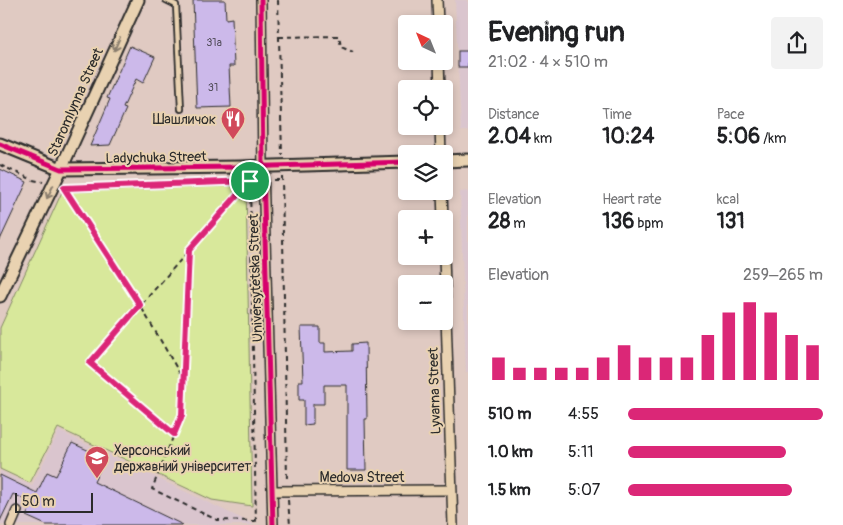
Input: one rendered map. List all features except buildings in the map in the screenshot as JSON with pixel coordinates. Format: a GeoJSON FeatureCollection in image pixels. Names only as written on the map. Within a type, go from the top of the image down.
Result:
{"type":"FeatureCollection","features":[{"type":"Feature","properties":{"kind":"street","name":"Staromlynna Street"},"geometry":{"type":"LineString","coordinates":[[0,296],[59,186],[61,169],[138,0]]}},
{"type":"Feature","properties":{"kind":"street","name":"Universytetska Street"},"geometry":{"type":"LineString","coordinates":[[261,0],[263,167],[273,525]]}},
{"type":"Feature","properties":{"kind":"street"},"geometry":{"type":"LineString","coordinates":[[437,0],[438,15]]}},
{"type":"Feature","properties":{"kind":"street","name":"Ladychuka Street"},"geometry":{"type":"LineString","coordinates":[[0,144],[61,169],[263,167],[398,162]]}},
{"type":"Feature","properties":{"kind":"street"},"geometry":{"type":"LineString","coordinates":[[453,161],[468,160]]}},
{"type":"Feature","properties":{"kind":"street","name":"Lyvarna Street"},"geometry":{"type":"LineString","coordinates":[[444,265],[453,525]]}},
{"type":"Feature","properties":{"kind":"street","name":"Medova Street"},"geometry":{"type":"LineString","coordinates":[[273,491],[451,490]]}},
{"type":"Feature","properties":{"kind":"street"},"geometry":{"type":"LineString","coordinates":[[10,525],[17,511]]}},
{"type":"Feature","properties":{"kind":"lane"},"geometry":{"type":"LineString","coordinates":[[166,0],[176,5],[181,109]]}},
{"type":"Feature","properties":{"kind":"path"},"geometry":{"type":"LineString","coordinates":[[278,0],[282,160]]}},
{"type":"Feature","properties":{"kind":"path"},"geometry":{"type":"LineString","coordinates":[[279,37],[340,36],[341,47],[353,52]]}},
{"type":"Feature","properties":{"kind":"path"},"geometry":{"type":"LineString","coordinates":[[0,165],[33,180],[59,186],[254,180]]}},
{"type":"Feature","properties":{"kind":"path"},"geometry":{"type":"LineString","coordinates":[[282,173],[287,491],[290,525]]}},
{"type":"Feature","properties":{"kind":"path"},"geometry":{"type":"LineString","coordinates":[[274,180],[282,180]]}},
{"type":"Feature","properties":{"kind":"path"},"geometry":{"type":"LineString","coordinates":[[174,434],[90,363],[250,181]]}},
{"type":"Feature","properties":{"kind":"path"},"geometry":{"type":"LineString","coordinates":[[250,181],[256,525]]}},
{"type":"Feature","properties":{"kind":"path"},"geometry":{"type":"LineString","coordinates":[[59,186],[140,305],[184,380]]}},
{"type":"Feature","properties":{"kind":"path"},"geometry":{"type":"LineString","coordinates":[[189,250],[182,415],[152,489],[216,520],[256,521]]}},
{"type":"Feature","properties":{"kind":"shaded area"},"geometry":{"type":"Polygon","coordinates":[[[455,0],[468,0],[468,131],[461,131],[455,0]]]}},
{"type":"Feature","properties":{"kind":"shaded area"},"geometry":{"type":"Polygon","coordinates":[[[468,191],[468,372],[466,372],[460,192],[468,191]]]}},
{"type":"Feature","properties":{"kind":"shaded area","name":"Херсонський державний університет"},"geometry":{"type":"Polygon","coordinates":[[[59,431],[253,525],[0,525],[0,471],[32,486],[59,431]]]}},
{"type":"Feature","properties":{"kind":"green space"},"geometry":{"type":"Polygon","coordinates":[[[246,185],[252,506],[212,500],[58,428],[30,483],[0,469],[0,328],[62,192],[246,185]]]}},
{"type":"Feature","properties":{"kind":"cycle path"},"geometry":{"type":"LineString","coordinates":[[261,0],[263,167],[273,525]]}},
{"type":"Feature","properties":{"kind":"cycle path"},"geometry":{"type":"LineString","coordinates":[[0,144],[61,169],[241,167],[398,162]]}},
{"type":"Feature","properties":{"kind":"place","name":"Шашличок"},"geometry":{"type":"Point","coordinates":[233,140]}},
{"type":"Feature","properties":{"kind":"place","name":"Херсонський державний університет"},"geometry":{"type":"Point","coordinates":[97,479]}},
{"type":"Feature","properties":{"kind":"route"},"geometry":{"type":"LineString","coordinates":[[250,181],[189,250],[182,415],[174,434],[90,363],[140,305],[64,188],[250,181]]}}]}
